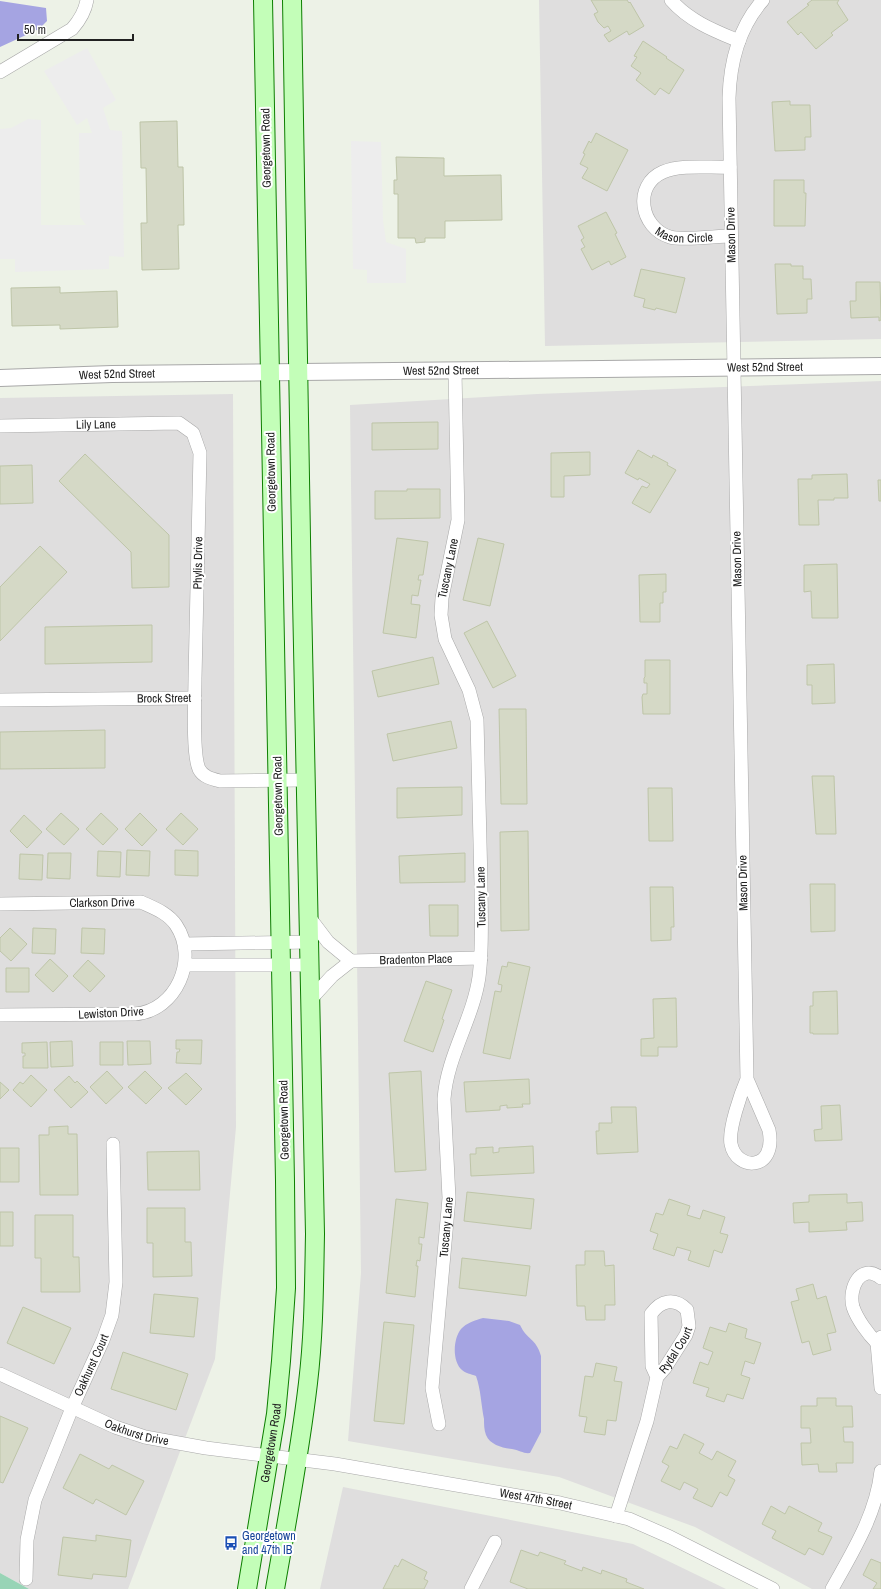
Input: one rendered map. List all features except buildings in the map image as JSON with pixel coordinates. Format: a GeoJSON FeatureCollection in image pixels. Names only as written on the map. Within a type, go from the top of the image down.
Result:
{"type":"FeatureCollection","features":[{"type":"Feature","properties":{"kind":"main road","name":"Georgetown Road"},"geometry":{"type":"LineString","coordinates":[[263,0],[286,1288],[277,1406],[283,1457],[275,1589]]}},
{"type":"Feature","properties":{"kind":"main road","name":"Georgetown Road"},"geometry":{"type":"LineString","coordinates":[[247,1589],[283,1457],[307,1394],[313,1322],[315,1234],[292,0]]}},
{"type":"Feature","properties":{"kind":"street"},"geometry":{"type":"LineString","coordinates":[[0,72],[72,29],[85,12],[87,0]]}},
{"type":"Feature","properties":{"kind":"street"},"geometry":{"type":"LineString","coordinates":[[672,0],[691,18],[709,28],[739,41]]}},
{"type":"Feature","properties":{"kind":"street","name":"Mason Drive"},"geometry":{"type":"LineString","coordinates":[[746,1078],[769,1130],[771,1139],[767,1156],[762,1161],[755,1163],[741,1160],[735,1155],[730,1144],[735,1113],[746,1078],[731,236],[730,79],[734,55],[739,41],[751,16],[763,0]]}},
{"type":"Feature","properties":{"kind":"street","name":"Mason Circle"},"geometry":{"type":"LineString","coordinates":[[730,167],[678,168],[664,171],[652,179],[648,186],[645,193],[644,208],[648,222],[659,232],[672,238],[731,236]]}},
{"type":"Feature","properties":{"kind":"street","name":"West 52nd Street"},"geometry":{"type":"LineString","coordinates":[[0,378],[112,374],[881,366]]}},
{"type":"Feature","properties":{"kind":"street","name":"Tuscany Lane"},"geometry":{"type":"LineString","coordinates":[[439,1424],[432,1388],[450,1198],[444,1099],[445,1086],[451,1064],[476,995],[481,958],[477,720],[469,690],[445,639],[441,615],[442,598],[458,520],[455,371]]}},
{"type":"Feature","properties":{"kind":"street","name":"Lily Lane"},"geometry":{"type":"LineString","coordinates":[[0,426],[179,423],[190,430]]}},
{"type":"Feature","properties":{"kind":"street","name":"Phylis Drive"},"geometry":{"type":"LineString","coordinates":[[190,430],[195,437],[200,453],[195,698]]}},
{"type":"Feature","properties":{"kind":"street","name":"Brock Street"},"geometry":{"type":"LineString","coordinates":[[0,700],[195,698],[196,754],[199,770],[202,774],[209,778],[220,780],[306,780]]}},
{"type":"Feature","properties":{"kind":"street","name":"Clarkson Drive"},"geometry":{"type":"LineString","coordinates":[[0,904],[141,902],[160,910],[172,921],[181,934],[185,954]]}},
{"type":"Feature","properties":{"kind":"street"},"geometry":{"type":"LineString","coordinates":[[309,917],[328,942],[350,961],[332,976],[310,1000]]}},
{"type":"Feature","properties":{"kind":"street"},"geometry":{"type":"LineString","coordinates":[[185,954],[280,942],[309,942]]}},
{"type":"Feature","properties":{"kind":"street"},"geometry":{"type":"LineString","coordinates":[[185,954],[280,965],[310,965]]}},
{"type":"Feature","properties":{"kind":"street","name":"Lewiston Drive"},"geometry":{"type":"LineString","coordinates":[[0,1016],[142,1013],[157,1008],[169,998],[179,983],[185,954]]}},
{"type":"Feature","properties":{"kind":"street","name":"Bradenton Place"},"geometry":{"type":"LineString","coordinates":[[350,961],[481,958]]}},
{"type":"Feature","properties":{"kind":"street","name":"Oakhurst Court"},"geometry":{"type":"LineString","coordinates":[[26,1579],[27,1540],[33,1506],[72,1408],[108,1328],[114,1301],[116,1275],[113,1144]]}},
{"type":"Feature","properties":{"kind":"street"},"geometry":{"type":"LineString","coordinates":[[881,1278],[874,1273],[866,1273],[861,1275],[856,1280],[852,1294],[853,1308],[868,1334],[879,1340],[881,1388]]}},
{"type":"Feature","properties":{"kind":"street","name":"Rydal Court"},"geometry":{"type":"LineString","coordinates":[[616,1516],[647,1421],[657,1377],[665,1368],[686,1335],[689,1326],[687,1310],[677,1302],[665,1302],[659,1305],[651,1314],[652,1366],[657,1377]]}},
{"type":"Feature","properties":{"kind":"street","name":"Oakhurst Drive"},"geometry":{"type":"LineString","coordinates":[[0,1374],[115,1427],[145,1437],[206,1448],[283,1457]]}},
{"type":"Feature","properties":{"kind":"street","name":"West 47th Street"},"geometry":{"type":"LineString","coordinates":[[283,1457],[335,1464],[560,1503],[628,1519],[670,1537],[773,1589]]}},
{"type":"Feature","properties":{"kind":"street"},"geometry":{"type":"LineString","coordinates":[[832,1589],[868,1521],[875,1500],[881,1471]]}},
{"type":"Feature","properties":{"kind":"street"},"geometry":{"type":"LineString","coordinates":[[471,1589],[495,1542]]}},
{"type":"Feature","properties":{"kind":"shaded area"},"geometry":{"type":"Polygon","coordinates":[[[539,0],[881,0],[881,339],[545,346],[539,0]]]}},
{"type":"Feature","properties":{"kind":"shaded area"},"geometry":{"type":"Polygon","coordinates":[[[87,48],[116,100],[103,108],[110,130],[122,131],[124,257],[109,256],[109,269],[15,272],[15,259],[0,259],[0,129],[11,128],[28,119],[41,120],[41,225],[86,225],[80,217],[79,133],[92,133],[87,118],[77,125],[44,71],[87,48]]]}},
{"type":"Feature","properties":{"kind":"shaded area"},"geometry":{"type":"Polygon","coordinates":[[[351,141],[381,142],[383,221],[386,242],[406,249],[406,283],[367,283],[367,270],[353,269],[351,141]]]}},
{"type":"Feature","properties":{"kind":"shaded area"},"geometry":{"type":"Polygon","coordinates":[[[881,381],[881,1589],[812,1589],[695,1527],[559,1477],[348,1441],[361,1273],[350,405],[537,394],[881,381]]]}},
{"type":"Feature","properties":{"kind":"shaded area"},"geometry":{"type":"Polygon","coordinates":[[[233,394],[236,1127],[215,1359],[128,1589],[29,1589],[0,1573],[0,398],[233,394]]]}},
{"type":"Feature","properties":{"kind":"shaded area"},"geometry":{"type":"Polygon","coordinates":[[[343,1487],[633,1544],[726,1589],[320,1589],[343,1487]]]}},
{"type":"Feature","properties":{"kind":"green space"},"geometry":{"type":"Polygon","coordinates":[[[0,1573],[29,1589],[0,1589],[0,1573]]]}},
{"type":"Feature","properties":{"kind":"water"},"geometry":{"type":"Polygon","coordinates":[[[0,1],[46,8],[47,21],[39,29],[0,47],[0,1]]]}},
{"type":"Feature","properties":{"kind":"water"},"geometry":{"type":"Polygon","coordinates":[[[483,1318],[509,1321],[520,1325],[539,1350],[541,1356],[541,1432],[530,1453],[501,1447],[490,1441],[485,1431],[480,1392],[476,1376],[463,1371],[456,1361],[455,1344],[458,1333],[466,1325],[483,1318]]]}},
{"type":"Feature","properties":{"kind":"place","name":"Georgetown and 47th IB"},"geometry":{"type":"Point","coordinates":[231,1543]}}]}
